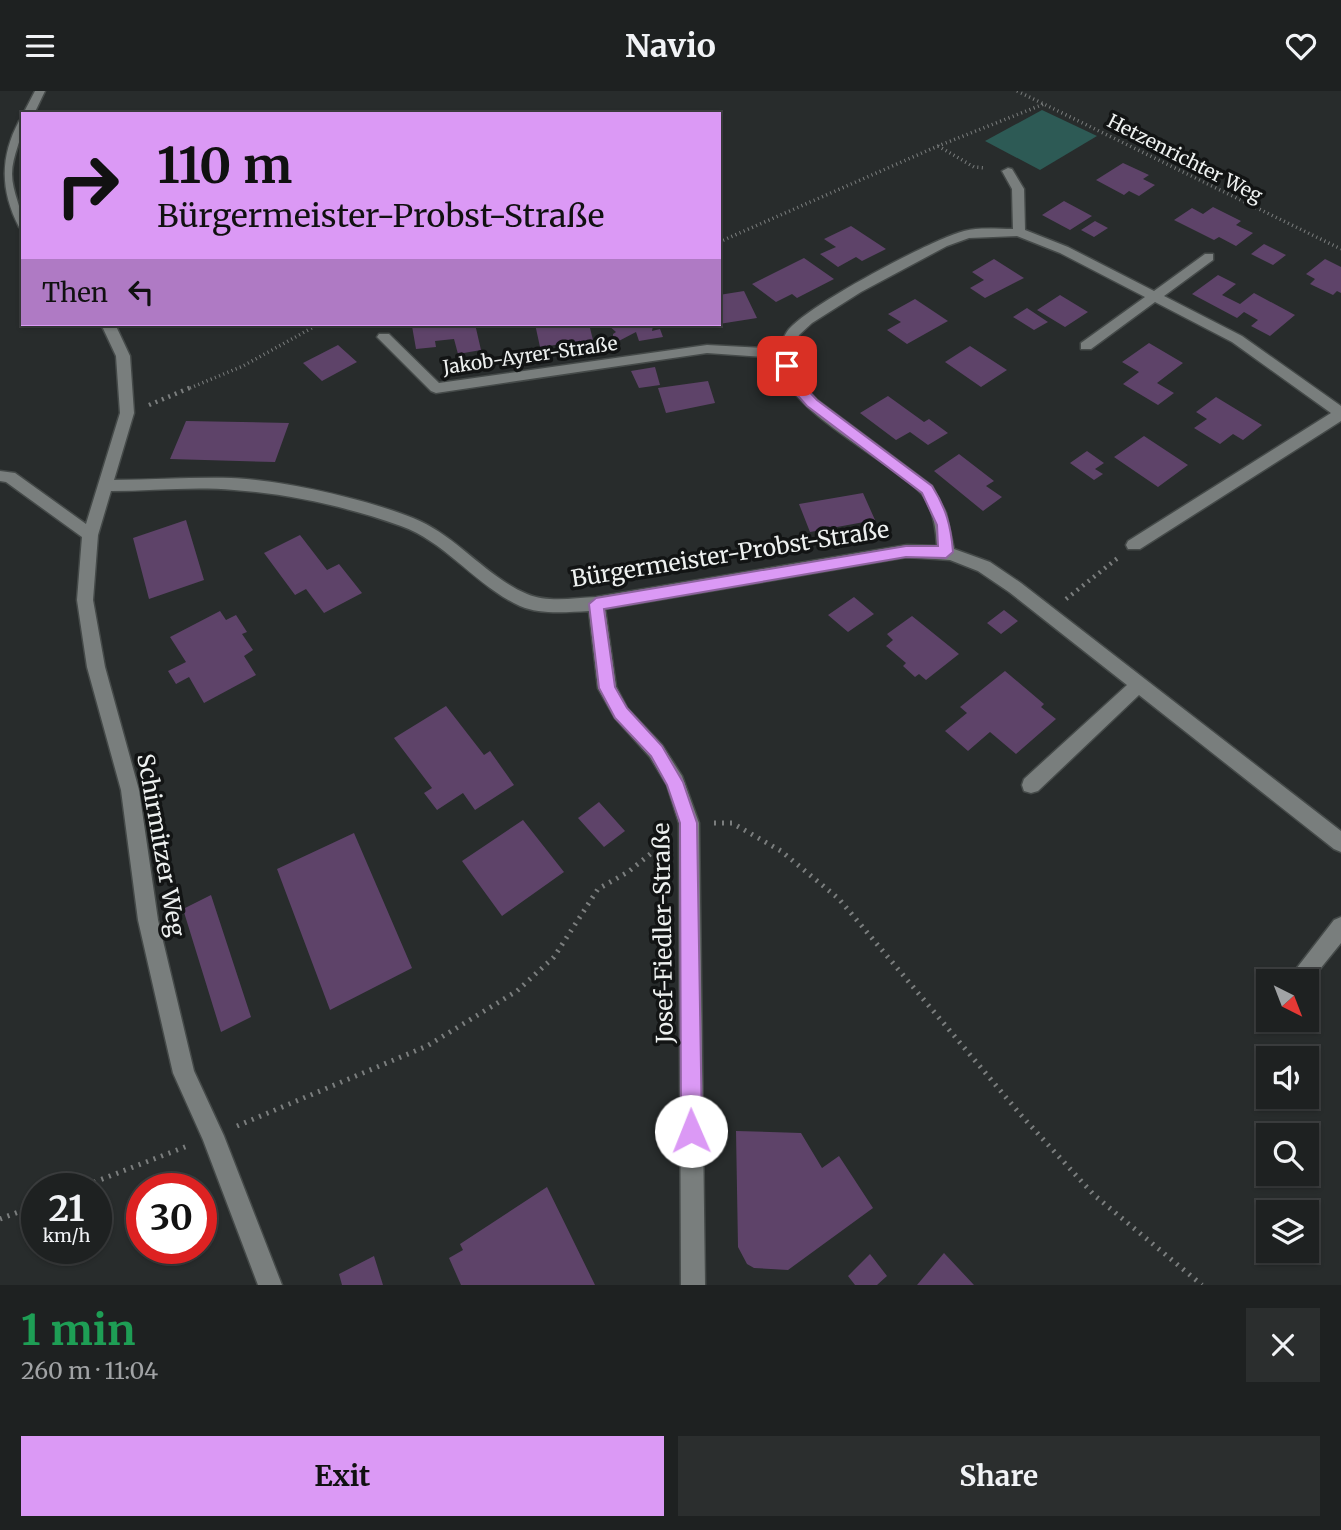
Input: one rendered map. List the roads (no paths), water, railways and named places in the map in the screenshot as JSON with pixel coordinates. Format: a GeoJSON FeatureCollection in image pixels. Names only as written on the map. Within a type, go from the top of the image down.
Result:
{"type":"FeatureCollection","features":[{"type":"Feature","properties":{"kind":"street"},"geometry":{"type":"LineString","coordinates":[[29,112],[40,91]]}},
{"type":"Feature","properties":{"kind":"street"},"geometry":{"type":"LineString","coordinates":[[21,127],[3,165],[2,185],[5,201],[21,222]]}},
{"type":"Feature","properties":{"kind":"street"},"geometry":{"type":"LineString","coordinates":[[1008,171],[1018,189],[1018,232]]}},
{"type":"Feature","properties":{"kind":"street"},"geometry":{"type":"LineString","coordinates":[[946,552],[944,525],[937,505],[927,490],[812,403],[793,383],[786,354],[793,333],[807,320],[856,289],[932,249],[967,234],[1018,232],[1064,250],[1237,339],[1341,413],[1134,545]]}},
{"type":"Feature","properties":{"kind":"street"},"geometry":{"type":"LineString","coordinates":[[1086,346],[1209,257]]}},
{"type":"Feature","properties":{"kind":"street","name":"Schirmitzer Weg"},"geometry":{"type":"LineString","coordinates":[[109,326],[123,356],[127,413],[90,535],[85,600],[96,667],[130,790],[148,920],[184,1073],[213,1136],[270,1285]]}},
{"type":"Feature","properties":{"kind":"street","name":"Jakob-Ayrer-Straße"},"geometry":{"type":"LineString","coordinates":[[384,337],[436,388],[707,349],[786,354]]}},
{"type":"Feature","properties":{"kind":"street"},"geometry":{"type":"LineString","coordinates":[[0,476],[10,477],[90,535]]}},
{"type":"Feature","properties":{"kind":"street","name":"Bürgermeister-Probst-Straße"},"geometry":{"type":"LineString","coordinates":[[106,486],[233,484],[325,498],[408,522],[442,541],[497,584],[524,601],[554,606],[596,604],[906,551],[946,552],[971,558],[1048,613],[1341,843]]}},
{"type":"Feature","properties":{"kind":"street","name":"Josef-Fiedler-Straße"},"geometry":{"type":"LineString","coordinates":[[596,604],[607,688],[621,713],[656,751],[675,782],[689,823],[693,1285]]}},
{"type":"Feature","properties":{"kind":"street"},"geometry":{"type":"LineString","coordinates":[[1031,785],[1139,684]]}},
{"type":"Feature","properties":{"kind":"street"},"geometry":{"type":"LineString","coordinates":[[1307,969],[1341,927]]}}]}
